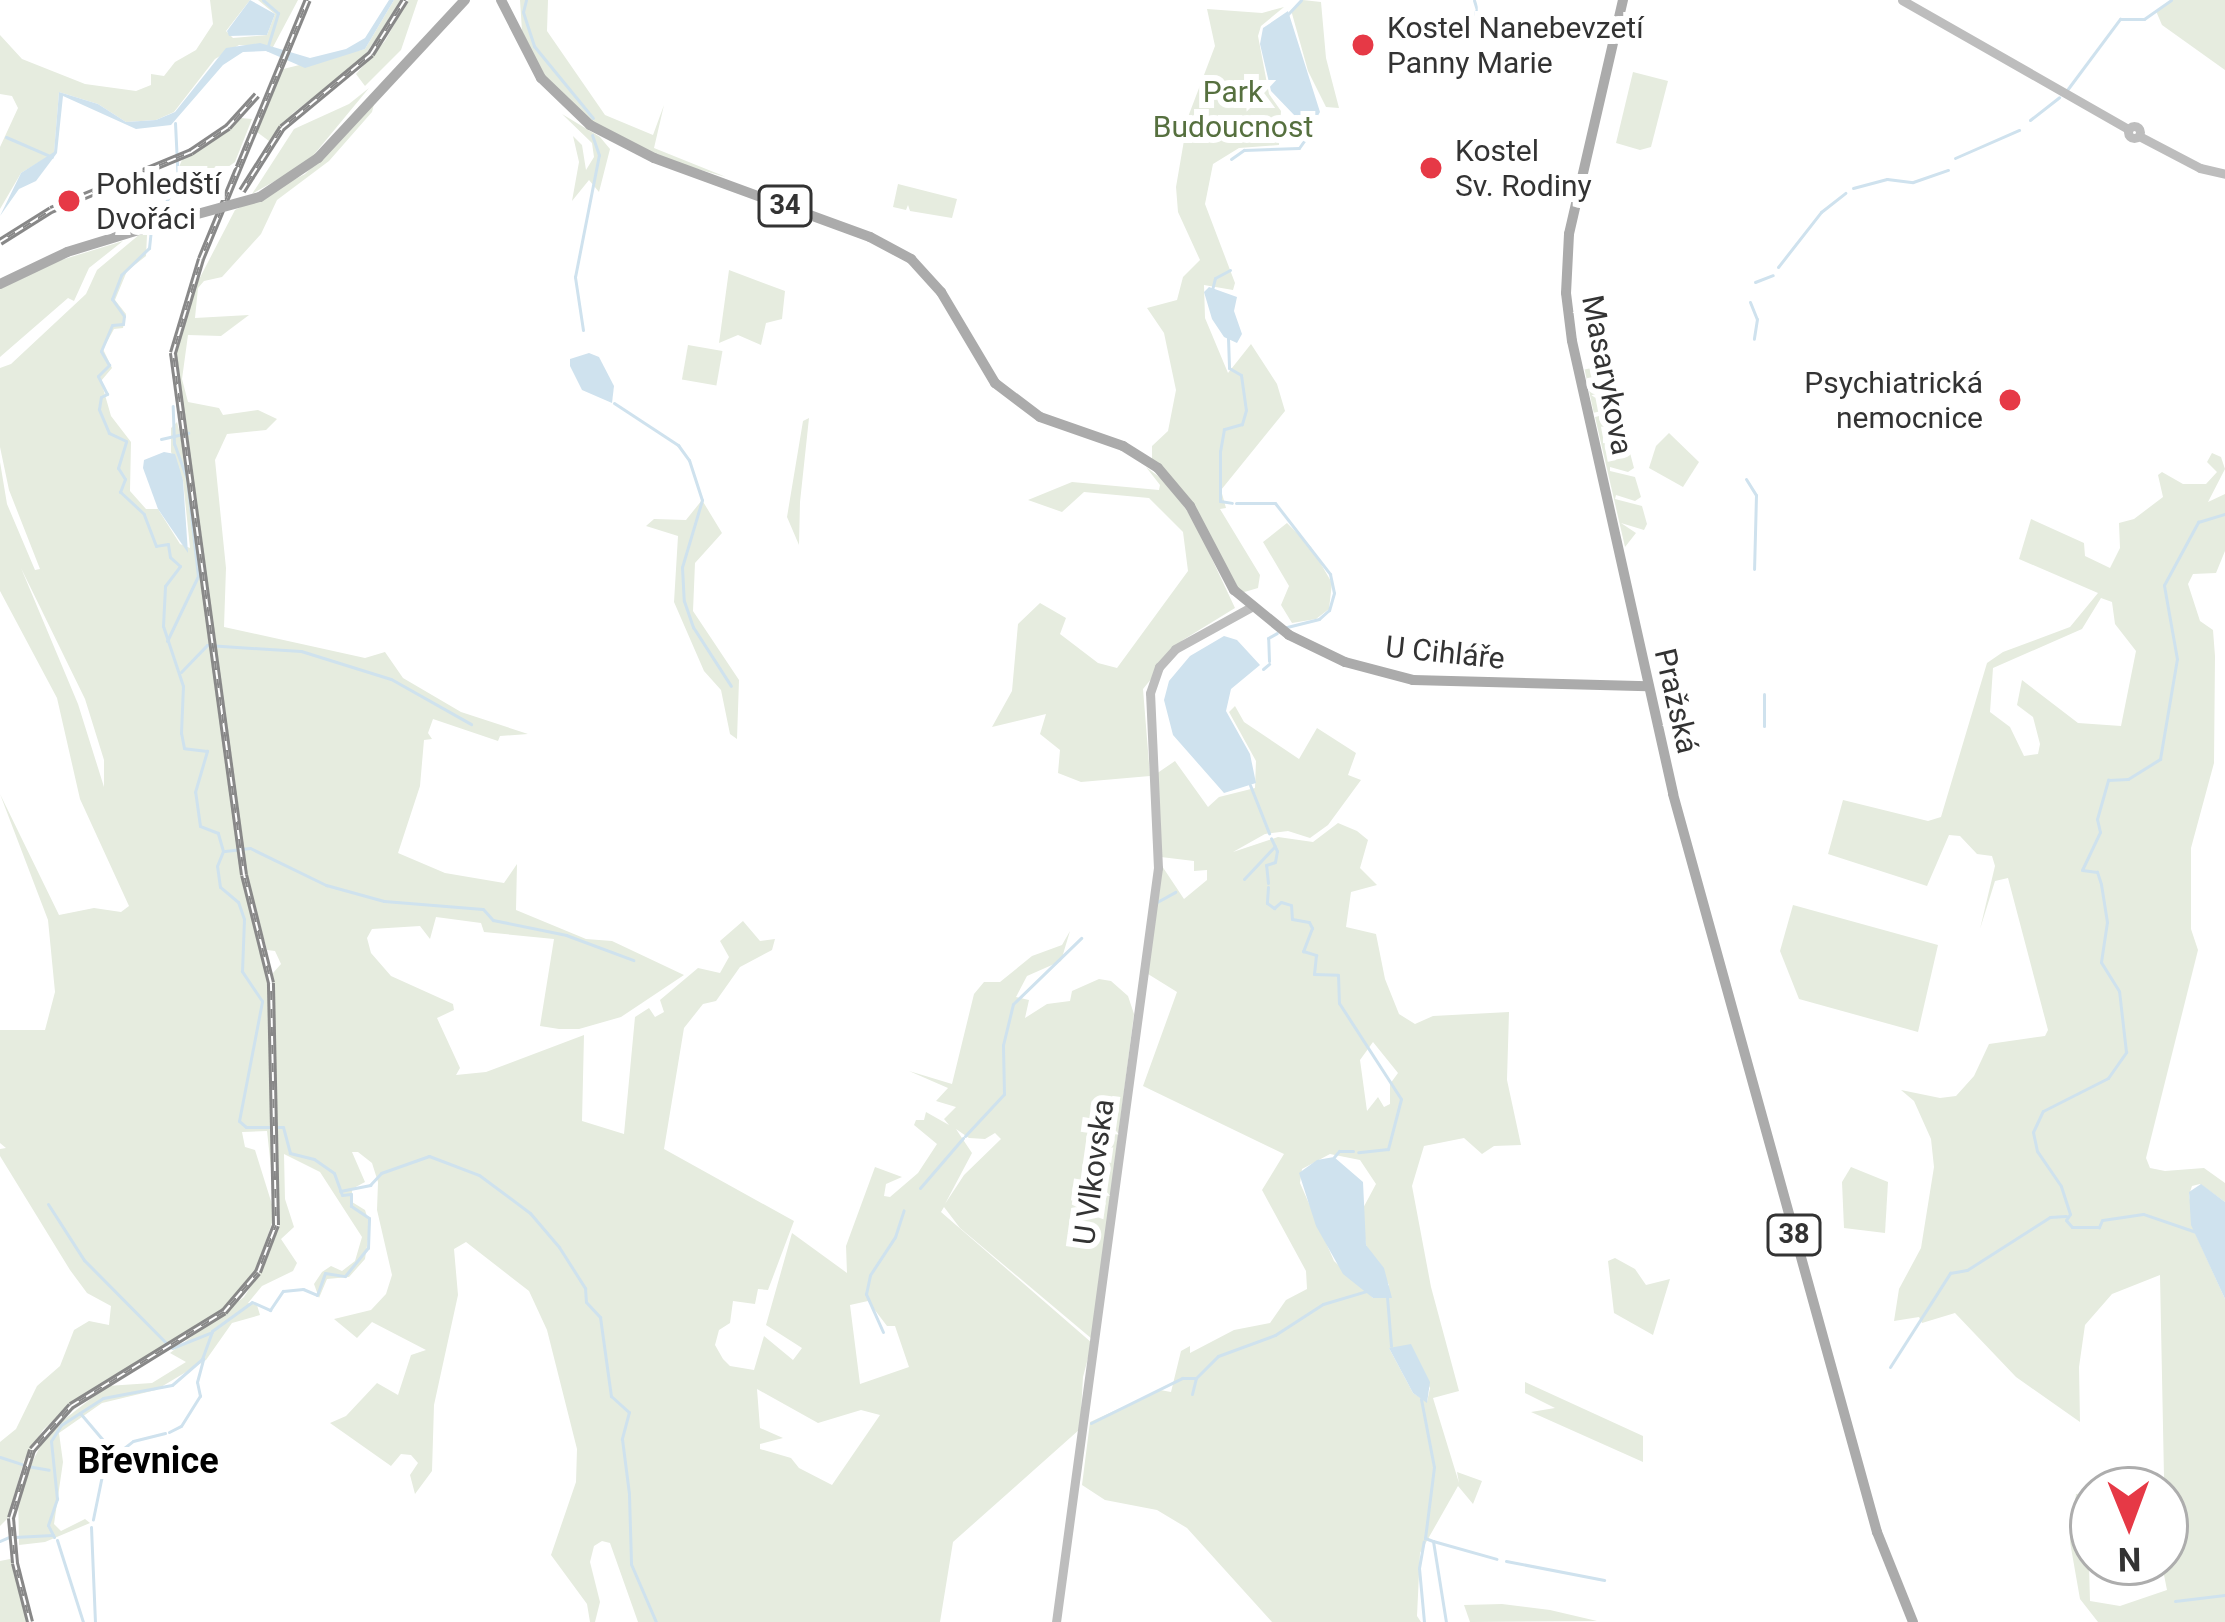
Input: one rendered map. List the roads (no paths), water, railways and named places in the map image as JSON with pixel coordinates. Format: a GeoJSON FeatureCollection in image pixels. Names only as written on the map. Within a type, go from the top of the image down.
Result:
{"type":"FeatureCollection","features":[{"type":"Feature","properties":{"kind":"main road"},"geometry":{"type":"LineString","coordinates":[[0,284],[67,252],[260,196],[310,166],[465,0]]}},
{"type":"Feature","properties":{"kind":"main road","name":"34"},"geometry":{"type":"LineString","coordinates":[[501,0],[518,29]]}},
{"type":"Feature","properties":{"kind":"main road","name":"34"},"geometry":{"type":"LineString","coordinates":[[513,0],[518,29]]}},
{"type":"Feature","properties":{"kind":"main road","name":"Masarykova"},"geometry":{"type":"LineString","coordinates":[[1623,0],[1570,226],[1566,292],[1633,618]]}},
{"type":"Feature","properties":{"kind":"main road"},"geometry":{"type":"LineString","coordinates":[[1902,0],[2128,129],[2131,138],[2140,136],[2200,168],[2225,174]]}},
{"type":"Feature","properties":{"kind":"main road","name":"U Cihláře"},"geometry":{"type":"LineString","coordinates":[[518,29],[541,78],[590,125],[669,164],[870,237],[911,259],[938,286],[999,387],[1045,419],[1117,444],[1150,462],[1181,494],[1226,578],[1251,607],[1309,646],[1379,673],[1435,682],[1608,687]]}},
{"type":"Feature","properties":{"kind":"main road","name":"U Vlkovska"},"geometry":{"type":"LineString","coordinates":[[1056,1622],[1158,868],[1150,693],[1161,664],[1185,642],[1251,607]]}},
{"type":"Feature","properties":{"kind":"main road","name":"Pražská"},"geometry":{"type":"LineString","coordinates":[[1633,618],[1673,794],[1881,1547],[1913,1622]]}},
{"type":"Feature","properties":{"kind":"main road"},"geometry":{"type":"LineString","coordinates":[[1608,687],[1633,680],[1642,660]]}},
{"type":"Feature","properties":{"kind":"main road","name":"34"},"geometry":{"type":"LineString","coordinates":[[1608,687],[1648,686]]}},
{"type":"Feature","properties":{"kind":"main road"},"geometry":{"type":"LineString","coordinates":[[1608,687],[1641,692],[1652,707]]}},
{"type":"Feature","properties":{"kind":"water"},"geometry":{"type":"Polygon","coordinates":[[[250,0],[275,14],[267,35],[229,36],[227,31],[250,0]]]}},
{"type":"Feature","properties":{"kind":"water"},"geometry":{"type":"Polygon","coordinates":[[[389,0],[394,0],[365,49],[305,68],[266,51],[243,52],[223,65],[171,125],[136,129],[63,96],[57,153],[36,181],[19,189],[0,216],[21,173],[54,152],[59,92],[98,104],[126,122],[156,120],[175,112],[226,48],[260,43],[310,58],[346,49],[365,38],[389,0]]]}},
{"type":"Feature","properties":{"kind":"water"},"geometry":{"type":"Polygon","coordinates":[[[1288,11],[1320,112],[1306,137],[1296,117],[1271,91],[1260,44],[1263,28],[1288,11]]]}},
{"type":"Feature","properties":{"kind":"water"},"geometry":{"type":"Polygon","coordinates":[[[1209,287],[1237,297],[1234,311],[1242,334],[1237,343],[1224,337],[1212,319],[1204,292],[1209,287]]]}},
{"type":"Feature","properties":{"kind":"water"},"geometry":{"type":"Polygon","coordinates":[[[589,353],[599,357],[614,386],[612,403],[582,390],[570,366],[570,359],[589,353]]]}},
{"type":"Feature","properties":{"kind":"water"},"geometry":{"type":"Polygon","coordinates":[[[164,452],[175,454],[183,480],[188,553],[158,509],[143,468],[144,460],[164,452]]]}},
{"type":"Feature","properties":{"kind":"water"},"geometry":{"type":"Polygon","coordinates":[[[1224,636],[1237,640],[1260,665],[1231,689],[1226,711],[1250,754],[1256,783],[1224,793],[1173,735],[1164,700],[1169,681],[1190,656],[1224,636]]]}},
{"type":"Feature","properties":{"kind":"water"},"geometry":{"type":"Polygon","coordinates":[[[1334,1157],[1363,1182],[1366,1245],[1384,1268],[1392,1298],[1373,1298],[1343,1274],[1316,1226],[1299,1173],[1317,1160],[1334,1157]]]}},
{"type":"Feature","properties":{"kind":"water"},"geometry":{"type":"Polygon","coordinates":[[[2201,1184],[2225,1202],[2225,1299],[2191,1225],[2189,1192],[2201,1184]]]}},
{"type":"Feature","properties":{"kind":"water"},"geometry":{"type":"Polygon","coordinates":[[[1411,1344],[1430,1382],[1427,1403],[1413,1393],[1389,1348],[1411,1344]]]}},
{"type":"Feature","properties":{"kind":"waterway"},"geometry":{"type":"LineString","coordinates":[[263,0],[278,13],[267,49]]}},
{"type":"Feature","properties":{"kind":"waterway"},"geometry":{"type":"LineString","coordinates":[[526,0],[523,12],[534,46],[593,118]]}},
{"type":"Feature","properties":{"kind":"waterway"},"geometry":{"type":"LineString","coordinates":[[1288,14],[1301,0]]}},
{"type":"Feature","properties":{"kind":"waterway"},"geometry":{"type":"LineString","coordinates":[[1469,18],[1477,10],[1474,0]]}},
{"type":"Feature","properties":{"kind":"waterway"},"geometry":{"type":"LineString","coordinates":[[2067,90],[2120,19],[2144,19],[2171,0]]}},
{"type":"Feature","properties":{"kind":"waterway"},"geometry":{"type":"LineString","coordinates":[[2030,120],[2059,97]]}},
{"type":"Feature","properties":{"kind":"waterway"},"geometry":{"type":"LineString","coordinates":[[154,219],[178,184],[175,123]]}},
{"type":"Feature","properties":{"kind":"waterway"},"geometry":{"type":"LineString","coordinates":[[1955,158],[2019,130]]}},
{"type":"Feature","properties":{"kind":"waterway"},"geometry":{"type":"LineString","coordinates":[[583,330],[575,277],[599,155],[592,135]]}},
{"type":"Feature","properties":{"kind":"waterway"},"geometry":{"type":"LineString","coordinates":[[6,137],[52,157]]}},
{"type":"Feature","properties":{"kind":"waterway"},"geometry":{"type":"LineString","coordinates":[[1231,159],[1244,150],[1299,148],[1306,138]]}},
{"type":"Feature","properties":{"kind":"waterway"},"geometry":{"type":"LineString","coordinates":[[1853,188],[1887,179],[1913,182],[1948,170]]}},
{"type":"Feature","properties":{"kind":"waterway"},"geometry":{"type":"LineString","coordinates":[[1778,267],[1821,212],[1845,193]]}},
{"type":"Feature","properties":{"kind":"waterway"},"geometry":{"type":"LineString","coordinates":[[54,1537],[48,1525],[57,1499],[51,1441],[61,1425],[103,1398],[172,1385],[202,1359],[212,1331],[252,1302],[270,1310],[283,1291],[303,1289],[317,1295],[325,1273],[345,1276],[368,1248],[369,1218],[351,1206],[351,1194],[342,1195],[334,1173],[314,1159],[290,1153],[283,1127],[246,1127],[239,1121],[262,1001],[242,971],[244,919],[238,902],[220,887],[217,866],[223,851],[218,833],[200,826],[195,792],[207,751],[184,748],[181,733],[183,686],[163,626],[165,586],[180,566],[170,557],[168,544],[156,546],[144,514],[120,492],[125,479],[118,468],[126,441],[109,433],[99,409],[101,397],[107,394],[98,376],[109,365],[101,351],[112,325],[123,324],[124,316],[112,299],[121,275],[149,248],[151,229]]}},
{"type":"Feature","properties":{"kind":"waterway"},"geometry":{"type":"LineString","coordinates":[[1212,290],[1215,278],[1230,270]]}},
{"type":"Feature","properties":{"kind":"waterway"},"geometry":{"type":"LineString","coordinates":[[1755,282],[1773,275]]}},
{"type":"Feature","properties":{"kind":"waterway"},"geometry":{"type":"LineString","coordinates":[[1750,302],[1757,319],[1754,339]]}},
{"type":"Feature","properties":{"kind":"waterway"},"geometry":{"type":"LineString","coordinates":[[1228,338],[1229,368],[1241,375],[1246,410],[1242,424],[1224,429],[1220,451],[1220,501],[1232,503]]}},
{"type":"Feature","properties":{"kind":"waterway"},"geometry":{"type":"LineString","coordinates":[[614,403],[678,445],[689,460],[702,500],[682,567],[684,601],[693,627],[731,686]]}},
{"type":"Feature","properties":{"kind":"waterway"},"geometry":{"type":"LineString","coordinates":[[167,641],[198,576],[187,479],[174,444],[173,406]]}},
{"type":"Feature","properties":{"kind":"waterway"},"geometry":{"type":"LineString","coordinates":[[161,439],[188,433]]}},
{"type":"Feature","properties":{"kind":"waterway"},"geometry":{"type":"LineString","coordinates":[[1746,479],[1756,495],[1754,569]]}},
{"type":"Feature","properties":{"kind":"waterway"},"geometry":{"type":"LineString","coordinates":[[1236,503],[1275,503],[1330,574],[1334,593],[1329,610],[1319,619],[1286,627]]}},
{"type":"Feature","properties":{"kind":"waterway"},"geometry":{"type":"LineString","coordinates":[[2196,1232],[2143,1214],[2102,1220],[2099,1227],[2072,1227],[2066,1220],[2070,1214],[2061,1186],[2037,1151],[2033,1132],[2043,1111],[2108,1078],[2126,1052],[2119,991],[2101,962],[2107,922],[2101,884],[2097,872],[2082,870],[2100,832],[2097,819],[2108,780],[2128,779],[2160,759],[2177,659],[2164,585],[2198,522],[2225,514]]}},
{"type":"Feature","properties":{"kind":"waterway"},"geometry":{"type":"LineString","coordinates":[[1269,661],[1268,638],[1277,633]]}},
{"type":"Feature","properties":{"kind":"waterway"},"geometry":{"type":"LineString","coordinates":[[181,672],[207,645],[301,651],[391,679],[471,724]]}},
{"type":"Feature","properties":{"kind":"waterway"},"geometry":{"type":"LineString","coordinates":[[1263,669],[1269,664]]}},
{"type":"Feature","properties":{"kind":"waterway"},"geometry":{"type":"LineString","coordinates":[[1764,694],[1764,726]]}},
{"type":"Feature","properties":{"kind":"waterway"},"geometry":{"type":"LineString","coordinates":[[1250,785],[1269,833]]}},
{"type":"Feature","properties":{"kind":"waterway"},"geometry":{"type":"LineString","coordinates":[[1268,883],[1266,865],[1275,862],[1277,851],[1271,838]]}},
{"type":"Feature","properties":{"kind":"waterway"},"geometry":{"type":"LineString","coordinates":[[1244,879],[1275,846]]}},
{"type":"Feature","properties":{"kind":"waterway"},"geometry":{"type":"LineString","coordinates":[[225,851],[250,848],[326,885],[384,901],[483,909],[493,920],[566,935],[633,960]]}},
{"type":"Feature","properties":{"kind":"waterway"},"geometry":{"type":"LineString","coordinates":[[1268,887],[1267,903],[1274,908],[1281,902],[1291,905],[1292,919],[1309,922],[1312,928],[1303,951],[1316,955],[1314,974],[1338,975],[1339,1003],[1401,1099],[1388,1149],[1358,1152]]}},
{"type":"Feature","properties":{"kind":"waterway"},"geometry":{"type":"LineString","coordinates":[[1157,902],[1175,892]]}},
{"type":"Feature","properties":{"kind":"waterway"},"geometry":{"type":"LineString","coordinates":[[965,1136],[1004,1094],[1003,1045],[1013,1004],[1081,938]]}},
{"type":"Feature","properties":{"kind":"waterway"},"geometry":{"type":"LineString","coordinates":[[920,1188],[963,1138]]}},
{"type":"Feature","properties":{"kind":"waterway"},"geometry":{"type":"LineString","coordinates":[[1334,1157],[1339,1151],[1353,1151]]}},
{"type":"Feature","properties":{"kind":"waterway"},"geometry":{"type":"LineString","coordinates":[[340,1191],[370,1185],[381,1173],[429,1156],[479,1175],[530,1213],[559,1247],[585,1288],[586,1302],[600,1317],[611,1396],[629,1412],[622,1439],[629,1494]]}},
{"type":"Feature","properties":{"kind":"waterway"},"geometry":{"type":"LineString","coordinates":[[48,1204],[84,1260],[168,1345]]}},
{"type":"Feature","properties":{"kind":"waterway"},"geometry":{"type":"LineString","coordinates":[[883,1332],[866,1294],[870,1275],[895,1237],[904,1210]]}},
{"type":"Feature","properties":{"kind":"waterway"},"geometry":{"type":"LineString","coordinates":[[1890,1367],[1950,1273],[1967,1270],[2050,1217],[2066,1216]]}},
{"type":"Feature","properties":{"kind":"waterway"},"geometry":{"type":"LineString","coordinates":[[1091,1423],[1182,1378],[1196,1378],[1218,1356],[1275,1335],[1323,1304],[1367,1291]]}},
{"type":"Feature","properties":{"kind":"waterway"},"geometry":{"type":"LineString","coordinates":[[1387,1297],[1391,1346]]}},
{"type":"Feature","properties":{"kind":"waterway"},"geometry":{"type":"LineString","coordinates":[[172,1348],[212,1332]]}},
{"type":"Feature","properties":{"kind":"waterway"},"geometry":{"type":"LineString","coordinates":[[169,1432],[181,1426],[200,1396],[197,1382],[203,1359]]}},
{"type":"Feature","properties":{"kind":"waterway"},"geometry":{"type":"LineString","coordinates":[[1192,1394],[1196,1378]]}},
{"type":"Feature","properties":{"kind":"waterway"},"geometry":{"type":"LineString","coordinates":[[1421,1399],[1434,1467],[1425,1538],[1433,1541],[1446,1622]]}},
{"type":"Feature","properties":{"kind":"waterway"},"geometry":{"type":"LineString","coordinates":[[80,1413],[108,1446],[93,1519]]}},
{"type":"Feature","properties":{"kind":"waterway"},"geometry":{"type":"LineString","coordinates":[[106,1462],[133,1441],[165,1433]]}},
{"type":"Feature","properties":{"kind":"waterway"},"geometry":{"type":"LineString","coordinates":[[0,1457],[22,1464]]}},
{"type":"Feature","properties":{"kind":"waterway"},"geometry":{"type":"LineString","coordinates":[[27,1466],[49,1470]]}},
{"type":"Feature","properties":{"kind":"waterway"},"geometry":{"type":"LineString","coordinates":[[629,1495],[631,1564],[656,1622]]}},
{"type":"Feature","properties":{"kind":"waterway"},"geometry":{"type":"LineString","coordinates":[[91,1527],[95,1622]]}},
{"type":"Feature","properties":{"kind":"waterway"},"geometry":{"type":"LineString","coordinates":[[14,1537],[53,1535]]}},
{"type":"Feature","properties":{"kind":"waterway"},"geometry":{"type":"LineString","coordinates":[[0,1541],[11,1536]]}},
{"type":"Feature","properties":{"kind":"waterway"},"geometry":{"type":"LineString","coordinates":[[57,1540],[83,1622]]}},
{"type":"Feature","properties":{"kind":"waterway"},"geometry":{"type":"LineString","coordinates":[[1424,1541],[1419,1568],[1424,1622]]}},
{"type":"Feature","properties":{"kind":"waterway"},"geometry":{"type":"LineString","coordinates":[[1433,1541],[1497,1559]]}},
{"type":"Feature","properties":{"kind":"waterway"},"geometry":{"type":"LineString","coordinates":[[1506,1561],[1604,1580]]}},
{"type":"Feature","properties":{"kind":"waterway"},"geometry":{"type":"LineString","coordinates":[[2175,1601],[2225,1595]]}},
{"type":"Feature","properties":{"kind":"railway"},"geometry":{"type":"LineString","coordinates":[[30,1622],[15,1563],[11,1518],[32,1450],[71,1406],[224,1312],[258,1272],[276,1225],[271,983],[244,875],[173,353],[201,259],[308,0]]}},
{"type":"Feature","properties":{"kind":"railway"},"geometry":{"type":"LineString","coordinates":[[242,191],[282,128],[371,54],[405,0]]}},
{"type":"Feature","properties":{"kind":"railway"},"geometry":{"type":"LineString","coordinates":[[0,242],[51,210],[191,152],[228,127],[257,95]]}},
{"type":"Feature","properties":{"kind":"place","name":"Kostel Nanebevzetí Panny Marie"},"geometry":{"type":"Point","coordinates":[1363,45]}},
{"type":"Feature","properties":{"kind":"place","name":"Kostel Sv. Rodiny"},"geometry":{"type":"Point","coordinates":[1431,168]}},
{"type":"Feature","properties":{"kind":"place","name":"Pohledští Dvořáci"},"geometry":{"type":"Point","coordinates":[69,201]}},
{"type":"Feature","properties":{"kind":"place","name":"Psychiatrická nemocnice"},"geometry":{"type":"Point","coordinates":[2010,400]}},
{"type":"Feature","properties":{"kind":"district","name":"Břevnice"},"geometry":{"type":"Point","coordinates":[148,1462]}},
{"type":"Feature","properties":{"kind":"park label","name":"Park Budoucnost"},"geometry":{"type":"Point","coordinates":[1233,109]}}]}
